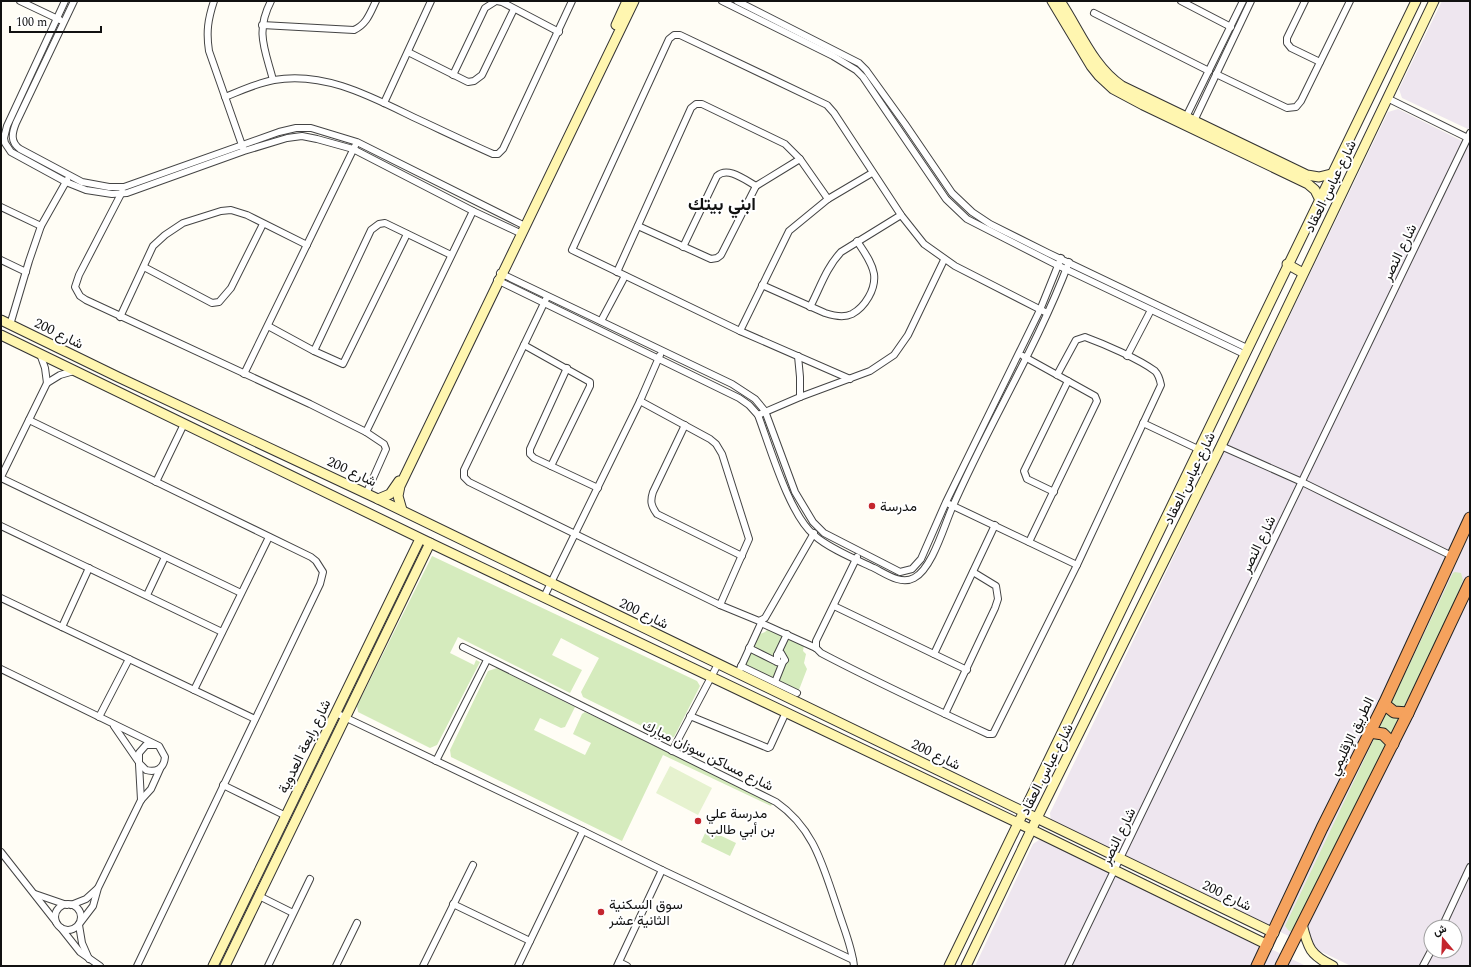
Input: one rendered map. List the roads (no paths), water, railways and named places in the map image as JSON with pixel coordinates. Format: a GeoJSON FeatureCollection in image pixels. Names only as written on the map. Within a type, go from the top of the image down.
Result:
{"type":"FeatureCollection","features":[{"type":"Feature","properties":{"kind":"highway","name":"الطريق الإقليمي"},"geometry":{"type":"LineString","coordinates":[[1257,966],[1369,732],[1384,704],[1470,518]]}},
{"type":"Feature","properties":{"kind":"highway"},"geometry":{"type":"LineString","coordinates":[[1281,966],[1408,714],[1470,582]]}},
{"type":"Feature","properties":{"kind":"highway"},"geometry":{"type":"LineString","coordinates":[[1384,704],[1394,712],[1408,714]]}},
{"type":"Feature","properties":{"kind":"highway"},"geometry":{"type":"LineString","coordinates":[[1369,732],[1383,734],[1393,744]]}},
{"type":"Feature","properties":{"kind":"street"},"geometry":{"type":"LineString","coordinates":[[20,1],[63,22]]}},
{"type":"Feature","properties":{"kind":"street"},"geometry":{"type":"LineString","coordinates":[[65,1],[7,126],[4,143],[11,152],[66,182],[99,193],[121,194],[244,151],[287,138],[302,136],[353,149],[473,211],[522,230]]}},
{"type":"Feature","properties":{"kind":"street"},"geometry":{"type":"LineString","coordinates":[[74,1],[63,22],[12,136],[14,144],[20,150],[70,176],[96,186],[124,187],[241,144],[296,128],[312,128],[357,142],[522,230]]}},
{"type":"Feature","properties":{"kind":"street"},"geometry":{"type":"LineString","coordinates":[[214,1],[208,21],[207,37],[213,67],[244,151]]}},
{"type":"Feature","properties":{"kind":"street"},"geometry":{"type":"LineString","coordinates":[[271,1],[262,25],[262,38],[273,80]]}},
{"type":"Feature","properties":{"kind":"street"},"geometry":{"type":"LineString","coordinates":[[262,25],[354,30],[361,27],[368,19],[376,1]]}},
{"type":"Feature","properties":{"kind":"street"},"geometry":{"type":"LineString","coordinates":[[384,103],[431,1]]}},
{"type":"Feature","properties":{"kind":"street"},"geometry":{"type":"LineString","coordinates":[[453,75],[485,8],[496,1],[502,2],[559,32]]}},
{"type":"Feature","properties":{"kind":"street"},"geometry":{"type":"LineString","coordinates":[[225,97],[273,80],[311,79],[326,82],[350,89],[384,103],[493,154],[498,154],[504,149],[572,1]]}},
{"type":"Feature","properties":{"kind":"street"},"geometry":{"type":"LineString","coordinates":[[522,230],[627,1]]}},
{"type":"Feature","properties":{"kind":"street"},"geometry":{"type":"LineString","coordinates":[[378,499],[390,494],[397,484],[634,1]]}},
{"type":"Feature","properties":{"kind":"street"},"geometry":{"type":"LineString","coordinates":[[722,1],[833,56],[856,70],[863,77],[899,128],[946,199],[967,219],[1151,310],[1246,351]]}},
{"type":"Feature","properties":{"kind":"street"},"geometry":{"type":"LineString","coordinates":[[737,1],[859,64],[866,70],[905,124],[941,178],[961,203],[990,224],[1246,351]]}},
{"type":"Feature","properties":{"kind":"street"},"geometry":{"type":"LineString","coordinates":[[1052,1],[1098,76],[1113,89],[1190,119],[1309,180],[1320,198]]}},
{"type":"Feature","properties":{"kind":"street"},"geometry":{"type":"LineString","coordinates":[[1060,1],[1106,72],[1122,86],[1145,102],[1309,180],[1331,174]]}},
{"type":"Feature","properties":{"kind":"street"},"geometry":{"type":"LineString","coordinates":[[1182,1],[1231,27]]}},
{"type":"Feature","properties":{"kind":"street"},"geometry":{"type":"LineString","coordinates":[[1190,119],[1216,74],[1242,12],[1243,1]]}},
{"type":"Feature","properties":{"kind":"street"},"geometry":{"type":"LineString","coordinates":[[1190,119],[1209,70],[1231,27],[1251,1]]}},
{"type":"Feature","properties":{"kind":"street"},"geometry":{"type":"LineString","coordinates":[[1305,1],[1287,38],[1287,43],[1291,48],[1320,62]]}},
{"type":"Feature","properties":{"kind":"street"},"geometry":{"type":"LineString","coordinates":[[1216,74],[1290,108],[1300,104],[1350,1]]}},
{"type":"Feature","properties":{"kind":"street","name":"شارع عباس العقاد"},"geometry":{"type":"LineString","coordinates":[[949,966],[1416,1]]}},
{"type":"Feature","properties":{"kind":"street","name":"شارع عباس العقاد"},"geometry":{"type":"LineString","coordinates":[[966,966],[1031,829],[1221,446],[1434,1]]}},
{"type":"Feature","properties":{"kind":"street"},"geometry":{"type":"LineString","coordinates":[[408,52],[468,82],[474,82],[482,75],[514,9]]}},
{"type":"Feature","properties":{"kind":"street"},"geometry":{"type":"LineString","coordinates":[[1094,13],[1209,70]]}},
{"type":"Feature","properties":{"kind":"street"},"geometry":{"type":"LineString","coordinates":[[850,379],[740,331],[625,276],[572,248],[669,39],[674,35],[680,35],[827,105],[834,113],[901,215],[924,244],[944,260],[1047,313]]}},
{"type":"Feature","properties":{"kind":"street"},"geometry":{"type":"LineString","coordinates":[[1387,98],[1469,136]]}},
{"type":"Feature","properties":{"kind":"street"},"geometry":{"type":"LineString","coordinates":[[617,272],[691,108],[696,104],[702,104],[778,139],[791,149],[800,159],[828,199]]}},
{"type":"Feature","properties":{"kind":"street"},"geometry":{"type":"LineString","coordinates":[[899,128],[905,124]]}},
{"type":"Feature","properties":{"kind":"street","name":"شارع النصر"},"geometry":{"type":"LineString","coordinates":[[1068,966],[1469,136]]}},
{"type":"Feature","properties":{"kind":"street"},"geometry":{"type":"LineString","coordinates":[[244,374],[357,142]]}},
{"type":"Feature","properties":{"kind":"street"},"geometry":{"type":"LineString","coordinates":[[638,226],[711,259],[717,258],[722,255],[756,186],[800,159]]}},
{"type":"Feature","properties":{"kind":"street"},"geometry":{"type":"LineString","coordinates":[[683,247],[718,176],[722,172],[728,172],[756,186]]}},
{"type":"Feature","properties":{"kind":"street"},"geometry":{"type":"LineString","coordinates":[[740,331],[789,231],[828,199],[872,173]]}},
{"type":"Feature","properties":{"kind":"street"},"geometry":{"type":"LineString","coordinates":[[10,325],[41,226],[70,176]]}},
{"type":"Feature","properties":{"kind":"street"},"geometry":{"type":"LineString","coordinates":[[124,187],[79,275],[76,287],[80,296],[120,317],[366,432],[384,444],[386,449],[366,494]]}},
{"type":"Feature","properties":{"kind":"street"},"geometry":{"type":"LineString","coordinates":[[1,207],[41,226]]}},
{"type":"Feature","properties":{"kind":"street"},"geometry":{"type":"LineString","coordinates":[[120,317],[158,240],[183,223],[221,211],[231,210],[247,216],[307,245]]}},
{"type":"Feature","properties":{"kind":"street"},"geometry":{"type":"LineString","coordinates":[[366,432],[473,211]]}},
{"type":"Feature","properties":{"kind":"street"},"geometry":{"type":"LineString","coordinates":[[810,307],[833,261],[841,252],[901,215]]}},
{"type":"Feature","properties":{"kind":"street"},"geometry":{"type":"LineString","coordinates":[[314,351],[371,230],[379,224],[385,223],[451,255]]}},
{"type":"Feature","properties":{"kind":"street"},"geometry":{"type":"LineString","coordinates":[[144,267],[212,303],[220,302],[231,288],[263,224]]}},
{"type":"Feature","properties":{"kind":"street"},"geometry":{"type":"LineString","coordinates":[[268,326],[314,351],[343,364],[407,234]]}},
{"type":"Feature","properties":{"kind":"street"},"geometry":{"type":"LineString","coordinates":[[762,285],[825,313],[843,316],[852,314],[861,307],[868,297],[873,285],[874,274],[871,263],[857,241]]}},
{"type":"Feature","properties":{"kind":"street"},"geometry":{"type":"LineString","coordinates":[[499,276],[548,296],[663,350],[732,384],[755,399],[765,411],[795,492],[817,528],[900,572],[912,570],[921,559],[946,502],[1040,310],[1060,258]]}},
{"type":"Feature","properties":{"kind":"street"},"geometry":{"type":"LineString","coordinates":[[1,260],[26,272]]}},
{"type":"Feature","properties":{"kind":"street"},"geometry":{"type":"LineString","coordinates":[[758,416],[765,411],[850,379],[882,365],[894,356],[902,345],[944,260]]}},
{"type":"Feature","properties":{"kind":"street"},"geometry":{"type":"LineString","coordinates":[[499,276],[545,302],[739,398],[749,405],[758,416],[787,494],[813,535],[856,560],[897,579],[913,579],[920,574],[929,561],[953,506],[1047,313],[1069,262]]}},
{"type":"Feature","properties":{"kind":"street"},"geometry":{"type":"LineString","coordinates":[[1288,264],[1304,273]]}},
{"type":"Feature","properties":{"kind":"street"},"geometry":{"type":"LineString","coordinates":[[402,510],[398,496],[400,486],[499,276]]}},
{"type":"Feature","properties":{"kind":"street"},"geometry":{"type":"LineString","coordinates":[[601,321],[625,276]]}},
{"type":"Feature","properties":{"kind":"street"},"geometry":{"type":"LineString","coordinates":[[548,296],[464,470],[464,477],[469,482],[720,605],[762,622],[816,648],[821,653],[864,675],[988,734],[994,733],[1077,565],[1161,385],[1155,371],[1127,356],[1089,339],[1081,337],[1076,340],[1057,375]]}},
{"type":"Feature","properties":{"kind":"street"},"geometry":{"type":"LineString","coordinates":[[1127,356],[1151,310]]}},
{"type":"Feature","properties":{"kind":"street","name":"شارع 200"},"geometry":{"type":"LineString","coordinates":[[1,320],[118,377],[402,510],[718,664],[740,670],[1023,812],[1274,933]]}},
{"type":"Feature","properties":{"kind":"street","name":"شارع 200"},"geometry":{"type":"LineString","coordinates":[[1,335],[420,539],[712,676],[1031,829],[1268,945]]}},
{"type":"Feature","properties":{"kind":"street"},"geometry":{"type":"LineString","coordinates":[[524,345],[587,379],[590,386],[551,466]]}},
{"type":"Feature","properties":{"kind":"street"},"geometry":{"type":"LineString","coordinates":[[544,597],[640,401],[658,358],[663,350]]}},
{"type":"Feature","properties":{"kind":"street"},"geometry":{"type":"LineString","coordinates":[[40,354],[45,368],[47,383]]}},
{"type":"Feature","properties":{"kind":"street"},"geometry":{"type":"LineString","coordinates":[[1019,354],[1095,396],[1097,401],[1029,542]]}},
{"type":"Feature","properties":{"kind":"street"},"geometry":{"type":"LineString","coordinates":[[798,356],[800,397]]}},
{"type":"Feature","properties":{"kind":"street"},"geometry":{"type":"LineString","coordinates":[[567,368],[530,449],[530,454],[534,458],[598,488]]}},
{"type":"Feature","properties":{"kind":"street"},"geometry":{"type":"LineString","coordinates":[[74,371],[60,375],[47,383],[1,478],[241,594]]}},
{"type":"Feature","properties":{"kind":"street"},"geometry":{"type":"LineString","coordinates":[[112,389],[118,377]]}},
{"type":"Feature","properties":{"kind":"street"},"geometry":{"type":"LineString","coordinates":[[1054,492],[1027,479],[1024,471],[1068,381]]}},
{"type":"Feature","properties":{"kind":"street"},"geometry":{"type":"LineString","coordinates":[[640,401],[710,439],[722,454],[749,535],[748,543],[720,605]]}},
{"type":"Feature","properties":{"kind":"street"},"geometry":{"type":"LineString","coordinates":[[29,420],[269,537],[316,561],[321,566],[323,578],[136,966]]}},
{"type":"Feature","properties":{"kind":"street"},"geometry":{"type":"LineString","coordinates":[[1143,423],[1198,449]]}},
{"type":"Feature","properties":{"kind":"street"},"geometry":{"type":"LineString","coordinates":[[156,482],[184,424]]}},
{"type":"Feature","properties":{"kind":"street"},"geometry":{"type":"LineString","coordinates":[[685,425],[650,499],[651,506],[657,514],[742,556]]}},
{"type":"Feature","properties":{"kind":"street"},"geometry":{"type":"LineString","coordinates":[[1221,446],[1302,482],[1452,556]]}},
{"type":"Feature","properties":{"kind":"street"},"geometry":{"type":"LineString","coordinates":[[303,482],[310,467]]}},
{"type":"Feature","properties":{"kind":"street"},"geometry":{"type":"LineString","coordinates":[[946,502],[1077,565]]}},
{"type":"Feature","properties":{"kind":"street"},"geometry":{"type":"LineString","coordinates":[[1169,512],[1185,519]]}},
{"type":"Feature","properties":{"kind":"street"},"geometry":{"type":"LineString","coordinates":[[934,654],[995,525]]}},
{"type":"Feature","properties":{"kind":"street"},"geometry":{"type":"LineString","coordinates":[[1,526],[222,632]]}},
{"type":"Feature","properties":{"kind":"street"},"geometry":{"type":"LineString","coordinates":[[797,693],[775,682],[740,670],[762,622],[817,528]]}},
{"type":"Feature","properties":{"kind":"street"},"geometry":{"type":"LineString","coordinates":[[194,690],[269,537]]}},
{"type":"Feature","properties":{"kind":"street","name":"شارع رابعة العدوية"},"geometry":{"type":"LineString","coordinates":[[213,966],[420,539]]}},
{"type":"Feature","properties":{"kind":"street","name":"شارع رابعة العدوية"},"geometry":{"type":"LineString","coordinates":[[225,966],[430,543]]}},
{"type":"Feature","properties":{"kind":"street"},"geometry":{"type":"LineString","coordinates":[[816,648],[816,641],[860,552]]}},
{"type":"Feature","properties":{"kind":"street"},"geometry":{"type":"LineString","coordinates":[[147,596],[165,557]]}},
{"type":"Feature","properties":{"kind":"street"},"geometry":{"type":"LineString","coordinates":[[409,561],[419,565]]}},
{"type":"Feature","properties":{"kind":"street"},"geometry":{"type":"LineString","coordinates":[[62,627],[89,568]]}},
{"type":"Feature","properties":{"kind":"street"},"geometry":{"type":"LineString","coordinates":[[944,714],[967,670],[998,599],[996,586],[973,572]]}},
{"type":"Feature","properties":{"kind":"street"},"geometry":{"type":"LineString","coordinates":[[2,600],[255,719]]}},
{"type":"Feature","properties":{"kind":"street"},"geometry":{"type":"LineString","coordinates":[[834,606],[967,670]]}},
{"type":"Feature","properties":{"kind":"street"},"geometry":{"type":"LineString","coordinates":[[775,682],[780,662],[777,655],[786,634]]}},
{"type":"Feature","properties":{"kind":"street","name":"شارع مساكن سوزان مبارك"},"geometry":{"type":"LineString","coordinates":[[462,647],[776,802],[798,820],[818,852],[854,963]]}},
{"type":"Feature","properties":{"kind":"street"},"geometry":{"type":"LineString","coordinates":[[749,648],[780,662]]}},
{"type":"Feature","properties":{"kind":"street"},"geometry":{"type":"LineString","coordinates":[[99,717],[128,659]]}},
{"type":"Feature","properties":{"kind":"street"},"geometry":{"type":"LineString","coordinates":[[436,761],[487,660]]}},
{"type":"Feature","properties":{"kind":"street"},"geometry":{"type":"LineString","coordinates":[[672,751],[718,664]]}},
{"type":"Feature","properties":{"kind":"street"},"geometry":{"type":"LineString","coordinates":[[1,669],[156,745],[162,749],[166,757],[165,762],[150,789],[141,800],[98,888],[90,912],[79,924],[69,930],[61,928]]}},
{"type":"Feature","properties":{"kind":"street"},"geometry":{"type":"LineString","coordinates":[[690,716],[768,748],[770,747],[786,712]]}},
{"type":"Feature","properties":{"kind":"street"},"geometry":{"type":"LineString","coordinates":[[336,713],[584,831],[854,963]]}},
{"type":"Feature","properties":{"kind":"street"},"geometry":{"type":"LineString","coordinates":[[111,723],[139,764],[146,770],[156,771],[160,769]]}},
{"type":"Feature","properties":{"kind":"street"},"geometry":{"type":"LineString","coordinates":[[141,800],[138,758],[142,748],[146,745],[156,745]]}},
{"type":"Feature","properties":{"kind":"street"},"geometry":{"type":"LineString","coordinates":[[223,785],[286,816]]}},
{"type":"Feature","properties":{"kind":"street"},"geometry":{"type":"LineString","coordinates":[[518,966],[584,831]]}},
{"type":"Feature","properties":{"kind":"street"},"geometry":{"type":"LineString","coordinates":[[1,852],[75,947],[90,961],[100,966]]}},
{"type":"Feature","properties":{"kind":"street"},"geometry":{"type":"LineString","coordinates":[[999,864],[1012,870]]}},
{"type":"Feature","properties":{"kind":"street"},"geometry":{"type":"LineString","coordinates":[[423,966],[473,865]]}},
{"type":"Feature","properties":{"kind":"street"},"geometry":{"type":"LineString","coordinates":[[1446,919],[1470,867]]}},
{"type":"Feature","properties":{"kind":"street"},"geometry":{"type":"LineString","coordinates":[[627,966],[618,964],[662,870]]}},
{"type":"Feature","properties":{"kind":"street"},"geometry":{"type":"LineString","coordinates":[[268,966],[310,879]]}},
{"type":"Feature","properties":{"kind":"street"},"geometry":{"type":"LineString","coordinates":[[56,922],[58,911],[86,899],[98,888]]}},
{"type":"Feature","properties":{"kind":"street"},"geometry":{"type":"LineString","coordinates":[[33,894],[69,905],[80,912],[79,924],[82,943],[90,961]]}},
{"type":"Feature","properties":{"kind":"street"},"geometry":{"type":"LineString","coordinates":[[259,896],[293,913]]}},
{"type":"Feature","properties":{"kind":"street"},"geometry":{"type":"LineString","coordinates":[[454,904],[530,941]]}},
{"type":"Feature","properties":{"kind":"street"},"geometry":{"type":"LineString","coordinates":[[336,966],[357,923]]}},
{"type":"Feature","properties":{"kind":"street"},"geometry":{"type":"LineString","coordinates":[[1302,924],[1310,950],[1318,958],[1334,966]]}},
{"type":"Feature","properties":{"kind":"place","name":"مدرسة"},"geometry":{"type":"Point","coordinates":[872,506]}},
{"type":"Feature","properties":{"kind":"place","name":"مدرسة علي بن أبي طالب"},"geometry":{"type":"Point","coordinates":[698,821]}},
{"type":"Feature","properties":{"kind":"place","name":"سوق السكنية الثانية عشر"},"geometry":{"type":"Point","coordinates":[601,912]}},
{"type":"Feature","properties":{"kind":"district","name":"ابني بيتك"},"geometry":{"type":"Point","coordinates":[722,204]}}]}
